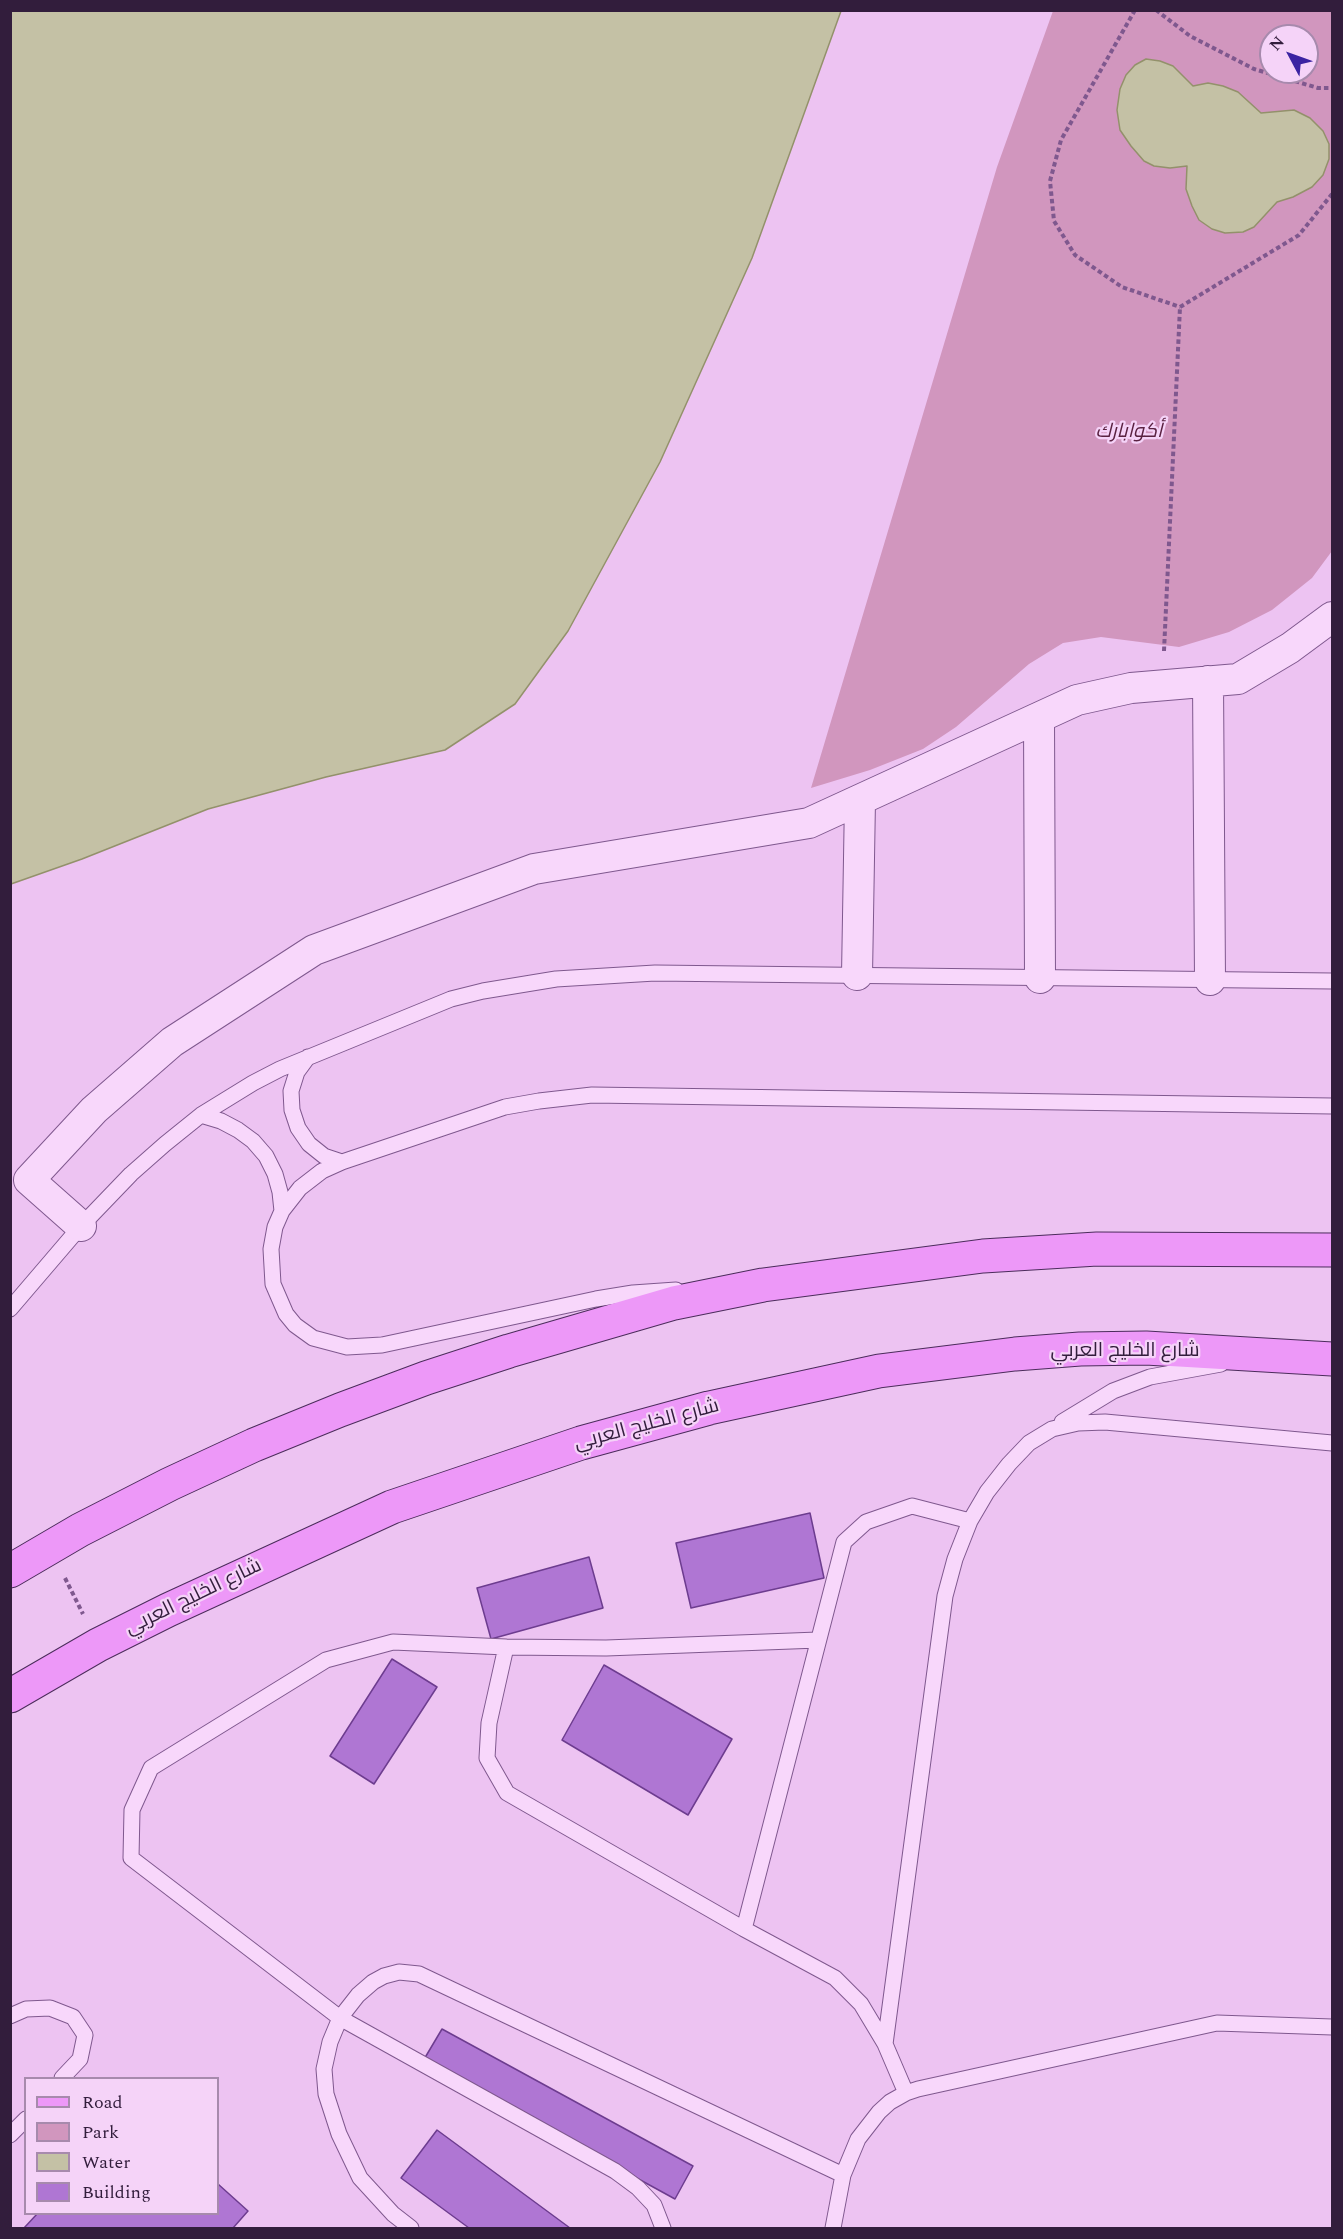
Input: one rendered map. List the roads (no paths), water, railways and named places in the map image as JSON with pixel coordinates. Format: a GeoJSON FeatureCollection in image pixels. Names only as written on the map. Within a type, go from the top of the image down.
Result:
{"type":"FeatureCollection","features":[{"type":"Feature","properties":{"kind":"main road"},"geometry":{"type":"LineString","coordinates":[[10,1571],[80,1530],[170,1484],[254,1445],[436,1375],[674,1303],[763,1285],[983,1256],[1097,1249],[1332,1250]]}},
{"type":"Feature","properties":{"kind":"main road","name":"شارع الخليج العربي"},"geometry":{"type":"LineString","coordinates":[[10,1696],[98,1645],[239,1576],[392,1507],[581,1443],[709,1408],[879,1371],[1015,1354],[1080,1349],[1146,1348],[1332,1359]]}},
{"type":"Feature","properties":{"kind":"street"},"geometry":{"type":"LineString","coordinates":[[81,1226],[29,1180],[94,1110],[172,1042],[314,951],[534,869],[809,823],[1077,700],[1131,688],[1238,679],[1290,648],[1332,617]]}},
{"type":"Feature","properties":{"kind":"street"},"geometry":{"type":"LineString","coordinates":[[1208,681],[1210,980]]}},
{"type":"Feature","properties":{"kind":"street"},"geometry":{"type":"LineString","coordinates":[[1039,718],[1040,978]]}},
{"type":"Feature","properties":{"kind":"street"},"geometry":{"type":"LineString","coordinates":[[857,975],[860,800]]}},
{"type":"Feature","properties":{"kind":"lane"},"geometry":{"type":"LineString","coordinates":[[10,1309],[81,1226],[148,1159],[201,1115],[253,1083],[308,1057],[451,999],[483,991],[544,980],[592,975],[655,973],[1332,981]]}},
{"type":"Feature","properties":{"kind":"lane"},"geometry":{"type":"LineString","coordinates":[[308,1057],[297,1072],[291,1091],[292,1110],[298,1128],[309,1144],[324,1156],[342,1162]]}},
{"type":"Feature","properties":{"kind":"lane"},"geometry":{"type":"LineString","coordinates":[[763,1285],[633,1293],[382,1345],[347,1347],[321,1342],[305,1333],[286,1314],[273,1284],[271,1249],[275,1227],[282,1211],[310,1179],[342,1162],[505,1107],[539,1101],[592,1095],[1332,1106]]}},
{"type":"Feature","properties":{"kind":"lane"},"geometry":{"type":"LineString","coordinates":[[201,1115],[221,1121],[238,1130],[253,1141],[266,1156],[275,1173],[282,1211]]}},
{"type":"Feature","properties":{"kind":"lane"},"geometry":{"type":"LineString","coordinates":[[885,2043],[945,1596],[955,1559],[970,1521],[987,1492],[1029,1443],[1113,1391],[1150,1377],[1269,1355]]}},
{"type":"Feature","properties":{"kind":"lane"},"geometry":{"type":"LineString","coordinates":[[1052,1429],[1078,1423],[1105,1422],[1332,1443]]}},
{"type":"Feature","properties":{"kind":"lane"},"geometry":{"type":"LineString","coordinates":[[744,1929],[844,1542],[866,1522],[912,1506],[970,1521]]}},
{"type":"Feature","properties":{"kind":"lane"},"geometry":{"type":"LineString","coordinates":[[663,2229],[654,2205],[638,2188],[615,2171],[340,2018],[131,1858],[132,1810],[151,1767],[326,1660],[393,1642],[506,1647],[606,1648],[818,1640]]}},
{"type":"Feature","properties":{"kind":"lane"},"geometry":{"type":"LineString","coordinates":[[506,1647],[489,1723],[487,1758],[507,1793],[834,1978],[861,2004],[885,2043],[906,2093]]}},
{"type":"Feature","properties":{"kind":"lane"},"geometry":{"type":"LineString","coordinates":[[411,2229],[393,2214],[360,2178],[339,2134],[326,2094],[324,2069],[330,2042],[340,2018],[358,1995],[373,1982],[399,1972],[418,1974],[843,2175]]}},
{"type":"Feature","properties":{"kind":"lane"},"geometry":{"type":"LineString","coordinates":[[10,2016],[26,2009],[50,2008],[73,2017],[85,2036],[80,2059],[64,2077]]}},
{"type":"Feature","properties":{"kind":"lane"},"geometry":{"type":"LineString","coordinates":[[833,2229],[843,2175],[858,2139],[879,2112],[890,2102],[906,2093],[1217,2023],[1332,2027]]}},
{"type":"Feature","properties":{"kind":"lane"},"geometry":{"type":"LineString","coordinates":[[10,2135],[24,2121]]}},
{"type":"Feature","properties":{"kind":"water"},"geometry":{"type":"Polygon","coordinates":[[[10,11],[841,11],[752,258],[660,462],[568,631],[515,704],[445,750],[326,777],[208,809],[82,859],[11,884],[10,11]]]}},
{"type":"Feature","properties":{"kind":"water"},"geometry":{"type":"Polygon","coordinates":[[[1146,59],[1173,66],[1193,86],[1208,83],[1238,92],[1261,113],[1294,110],[1310,118],[1323,131],[1329,144],[1329,159],[1323,175],[1312,187],[1277,202],[1254,227],[1243,232],[1225,233],[1212,229],[1199,220],[1192,206],[1186,189],[1187,166],[1170,168],[1154,166],[1144,161],[1120,130],[1117,110],[1120,89],[1126,75],[1135,65],[1146,59]]]}},
{"type":"Feature","properties":{"kind":"park label","name":"أكوابارك"},"geometry":{"type":"Point","coordinates":[1129,433]}}]}
